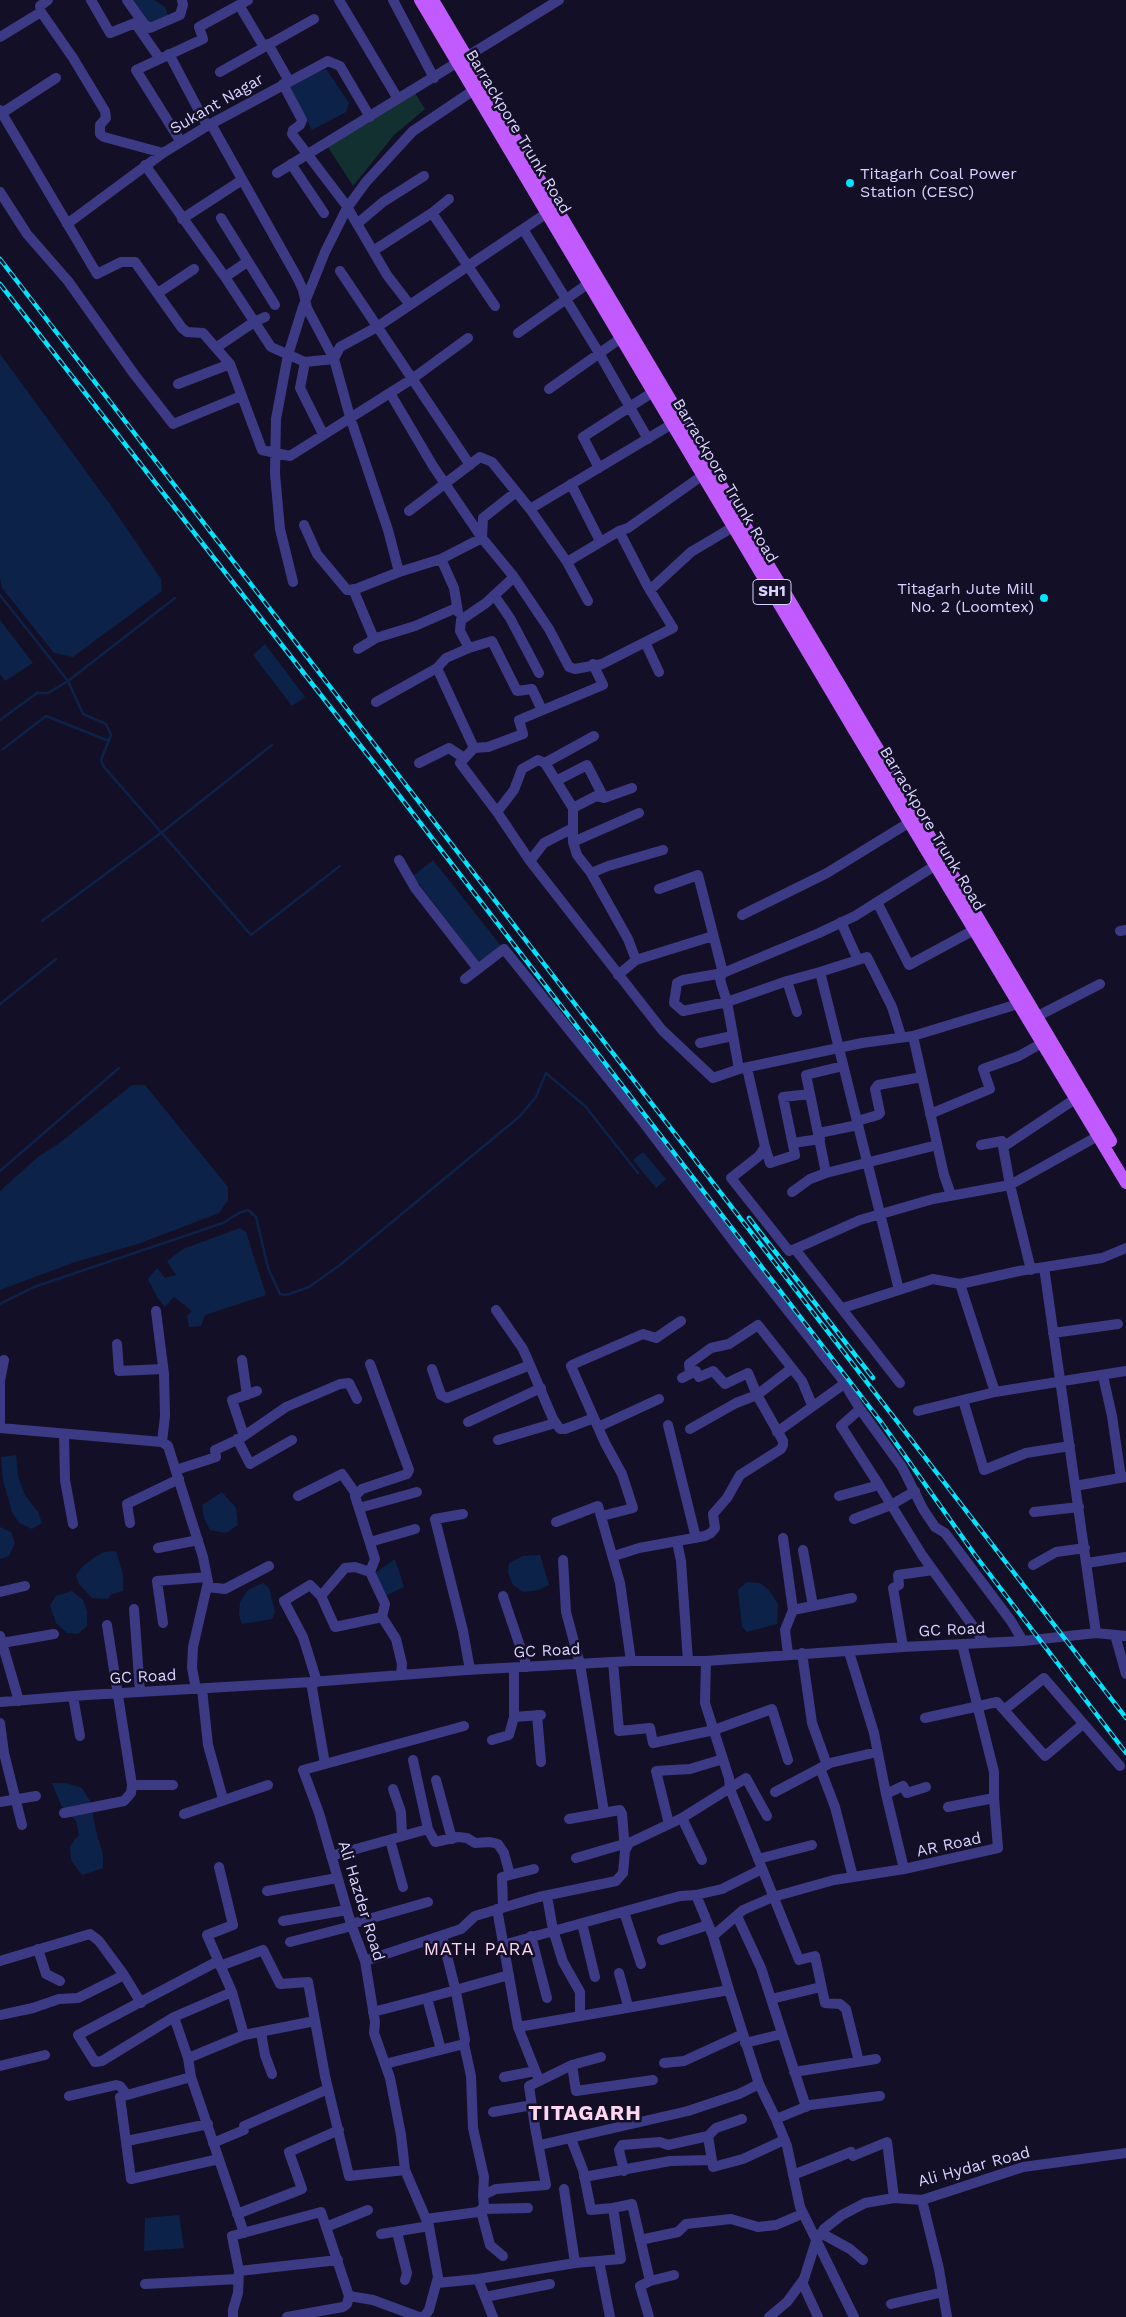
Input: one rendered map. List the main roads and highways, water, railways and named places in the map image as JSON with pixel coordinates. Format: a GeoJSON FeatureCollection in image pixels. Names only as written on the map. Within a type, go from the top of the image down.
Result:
{"type":"FeatureCollection","features":[{"type":"Feature","properties":{"kind":"main road","name":"Barrackpore Trunk Road"},"geometry":{"type":"LineString","coordinates":[[420,0],[462,60],[683,419],[863,725],[964,890],[1033,1019],[1079,1096],[1098,1136],[1126,1183]]}},
{"type":"Feature","properties":{"kind":"main road","name":"Barrackpore Trunk Road"},"geometry":{"type":"LineString","coordinates":[[433,0],[462,60],[474,90],[733,527],[1018,1004],[1033,1019],[1042,1043],[1126,1166]]}},
{"type":"Feature","properties":{"kind":"water"},"geometry":{"type":"Polygon","coordinates":[[[132,0],[154,0],[165,7],[168,15],[151,25],[145,21],[132,0]]]}},
{"type":"Feature","properties":{"kind":"water"},"geometry":{"type":"Polygon","coordinates":[[[326,69],[349,103],[346,112],[312,130],[289,88],[326,69]]]}},
{"type":"Feature","properties":{"kind":"water"},"geometry":{"type":"Polygon","coordinates":[[[0,354],[112,507],[161,579],[162,591],[73,657],[54,653],[2,588],[0,579],[0,354]]]}},
{"type":"Feature","properties":{"kind":"water"},"geometry":{"type":"Polygon","coordinates":[[[0,620],[33,663],[5,681],[0,674],[0,620]]]}},
{"type":"Feature","properties":{"kind":"water"},"geometry":{"type":"Polygon","coordinates":[[[265,644],[305,697],[292,706],[253,655],[265,644]]]}},
{"type":"Feature","properties":{"kind":"water"},"geometry":{"type":"Polygon","coordinates":[[[433,860],[501,946],[479,963],[413,876],[433,860]]]}},
{"type":"Feature","properties":{"kind":"water"},"geometry":{"type":"Polygon","coordinates":[[[132,1085],[145,1085],[228,1187],[228,1200],[219,1213],[138,1244],[75,1262],[0,1290],[0,1191],[39,1156],[57,1145],[132,1085]]]}},
{"type":"Feature","properties":{"kind":"water"},"geometry":{"type":"Polygon","coordinates":[[[643,1152],[666,1179],[656,1188],[633,1160],[643,1152]]]}},
{"type":"Feature","properties":{"kind":"water"},"geometry":{"type":"Polygon","coordinates":[[[240,1228],[246,1232],[266,1295],[205,1315],[201,1326],[189,1327],[187,1316],[192,1311],[174,1297],[165,1307],[157,1297],[148,1279],[157,1268],[165,1278],[176,1275],[167,1261],[183,1249],[240,1228]]]}},
{"type":"Feature","properties":{"kind":"water"},"geometry":{"type":"Polygon","coordinates":[[[16,1455],[18,1476],[25,1495],[38,1512],[42,1523],[32,1529],[19,1523],[12,1512],[3,1480],[1,1457],[16,1455]]]}},
{"type":"Feature","properties":{"kind":"water"},"geometry":{"type":"Polygon","coordinates":[[[222,1492],[236,1508],[238,1525],[226,1533],[210,1530],[204,1518],[202,1505],[222,1492]]]}},
{"type":"Feature","properties":{"kind":"water"},"geometry":{"type":"Polygon","coordinates":[[[0,1527],[11,1532],[15,1543],[9,1556],[0,1559],[0,1527]]]}},
{"type":"Feature","properties":{"kind":"water"},"geometry":{"type":"Polygon","coordinates":[[[116,1551],[123,1574],[123,1591],[112,1594],[107,1599],[92,1598],[79,1584],[76,1576],[81,1568],[95,1557],[104,1552],[116,1551]]]}},
{"type":"Feature","properties":{"kind":"water"},"geometry":{"type":"Polygon","coordinates":[[[540,1555],[549,1585],[538,1590],[523,1592],[513,1585],[508,1573],[509,1563],[523,1556],[540,1555]]]}},
{"type":"Feature","properties":{"kind":"water"},"geometry":{"type":"Polygon","coordinates":[[[395,1559],[404,1587],[385,1596],[372,1575],[395,1559]]]}},
{"type":"Feature","properties":{"kind":"water"},"geometry":{"type":"Polygon","coordinates":[[[747,1582],[760,1583],[769,1590],[778,1604],[777,1624],[747,1632],[742,1627],[738,1590],[747,1582]]]}},
{"type":"Feature","properties":{"kind":"water"},"geometry":{"type":"Polygon","coordinates":[[[263,1583],[269,1588],[275,1612],[272,1619],[242,1624],[239,1615],[240,1602],[248,1590],[263,1583]]]}},
{"type":"Feature","properties":{"kind":"water"},"geometry":{"type":"Polygon","coordinates":[[[72,1591],[83,1600],[87,1611],[87,1626],[78,1634],[67,1633],[56,1623],[50,1605],[56,1596],[72,1591]]]}},
{"type":"Feature","properties":{"kind":"water"},"geometry":{"type":"Polygon","coordinates":[[[52,1783],[66,1783],[82,1788],[90,1801],[103,1854],[103,1868],[82,1875],[71,1860],[70,1846],[79,1835],[76,1821],[61,1805],[52,1783]]]}},
{"type":"Feature","properties":{"kind":"water"},"geometry":{"type":"Polygon","coordinates":[[[179,2215],[184,2248],[144,2251],[145,2218],[179,2215]]]}},
{"type":"Feature","properties":{"kind":"waterway"},"geometry":{"type":"LineString","coordinates":[[0,595],[68,681],[83,714],[106,724],[111,735],[101,760],[104,767],[251,935],[340,866]]}},
{"type":"Feature","properties":{"kind":"waterway"},"geometry":{"type":"LineString","coordinates":[[0,720],[37,693],[48,693],[68,681],[175,598]]}},
{"type":"Feature","properties":{"kind":"waterway"},"geometry":{"type":"LineString","coordinates":[[3,749],[46,716],[109,741]]}},
{"type":"Feature","properties":{"kind":"waterway"},"geometry":{"type":"LineString","coordinates":[[42,921],[161,833],[272,745]]}},
{"type":"Feature","properties":{"kind":"waterway"},"geometry":{"type":"LineString","coordinates":[[0,1004],[56,959]]}},
{"type":"Feature","properties":{"kind":"waterway"},"geometry":{"type":"LineString","coordinates":[[0,1171],[119,1068]]}},
{"type":"Feature","properties":{"kind":"waterway"},"geometry":{"type":"LineString","coordinates":[[0,1304],[34,1287],[223,1223],[248,1210],[256,1217],[268,1268],[280,1294],[286,1295],[309,1287],[340,1265],[519,1117],[536,1097],[546,1073],[585,1106],[638,1173]]}},
{"type":"Feature","properties":{"kind":"railway"},"geometry":{"type":"LineString","coordinates":[[0,259],[1126,1718]]}},
{"type":"Feature","properties":{"kind":"railway"},"geometry":{"type":"LineString","coordinates":[[0,284],[388,781],[881,1422],[975,1555],[1126,1753]]}},
{"type":"Feature","properties":{"kind":"railway"},"geometry":{"type":"LineString","coordinates":[[749,1218],[873,1378]]}},
{"type":"Feature","properties":{"kind":"place","name":"Titagarh Coal Power Station (CESC)"},"geometry":{"type":"Point","coordinates":[850,183]}},
{"type":"Feature","properties":{"kind":"place","name":"Titagarh Jute Mill No. 2 (Loomtex)"},"geometry":{"type":"Point","coordinates":[1044,598]}},
{"type":"Feature","properties":{"kind":"district","name":"MATH PARA"},"geometry":{"type":"Point","coordinates":[479,1950]}},
{"type":"Feature","properties":{"kind":"district","name":"TITAGARH"},"geometry":{"type":"Point","coordinates":[585,2114]}}]}
